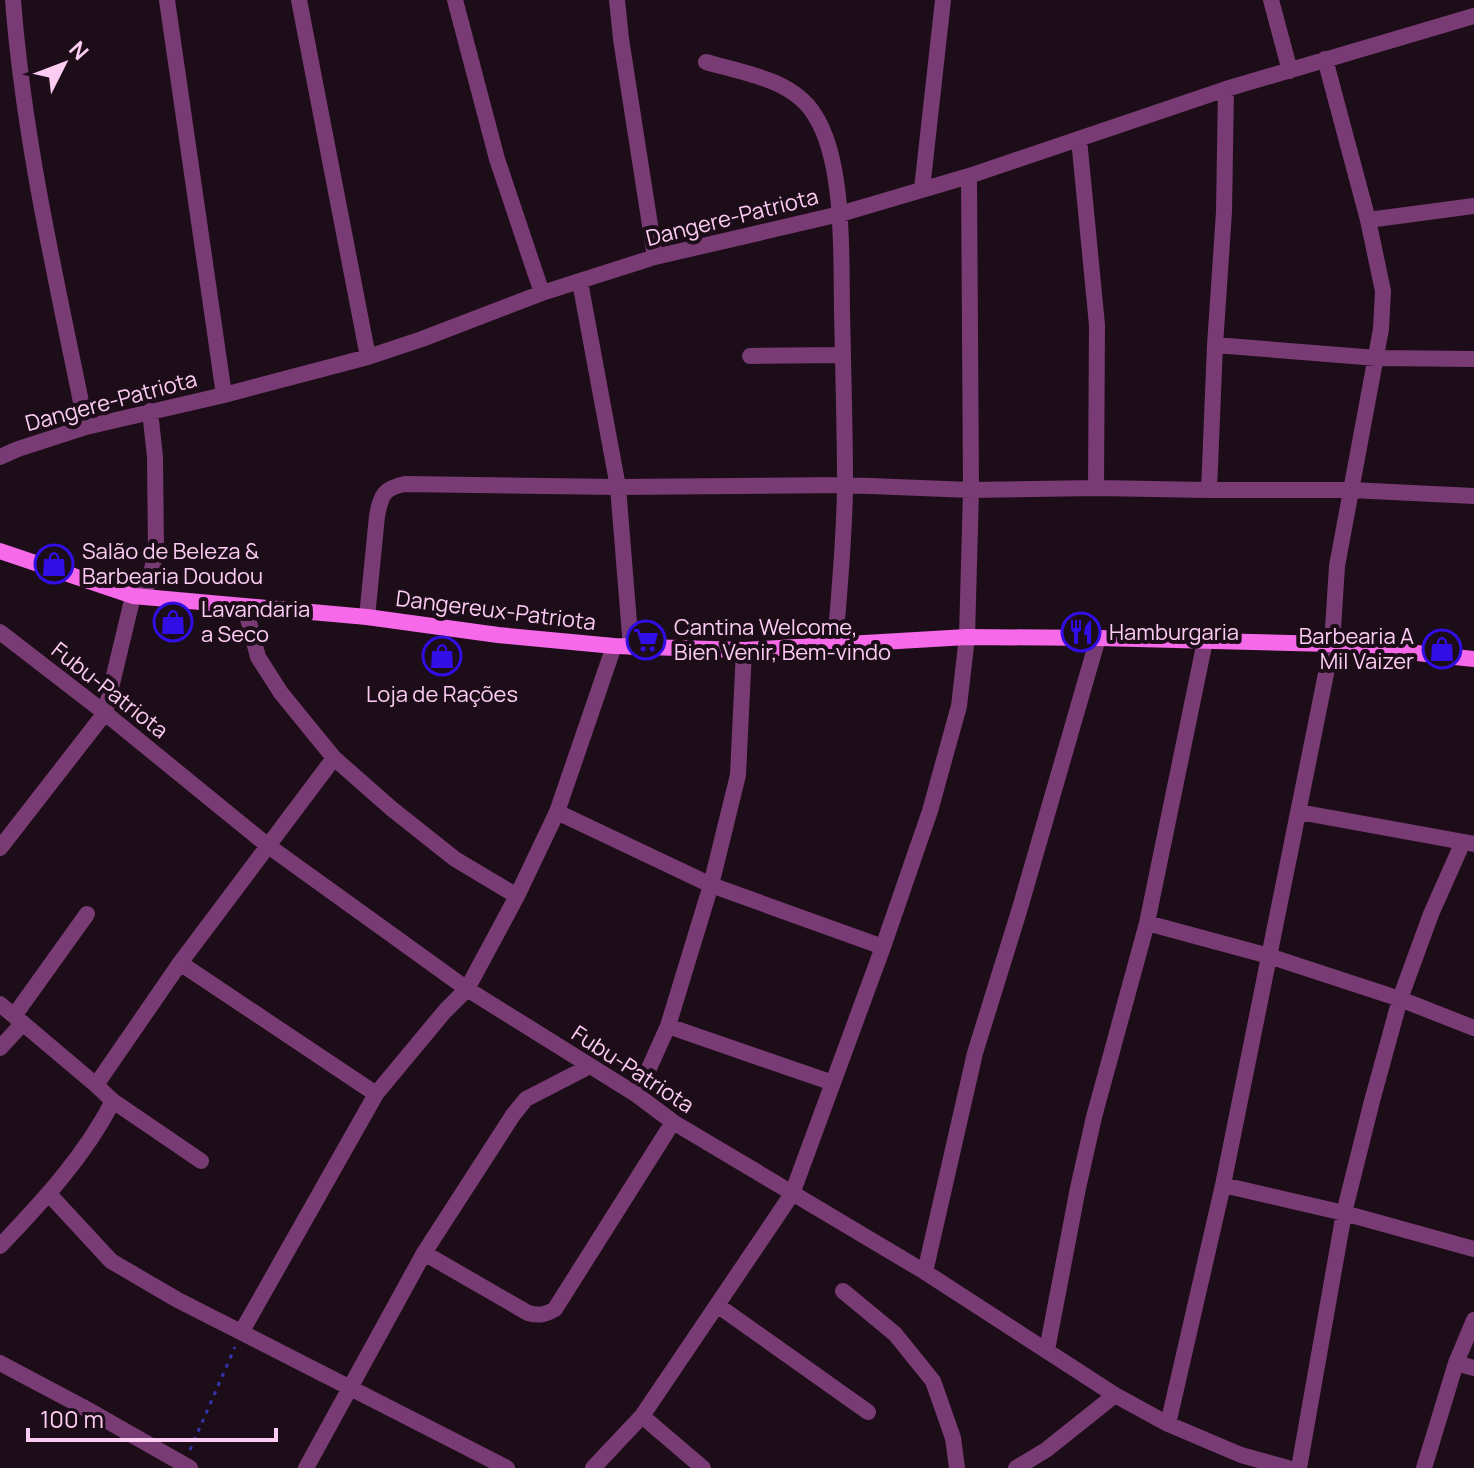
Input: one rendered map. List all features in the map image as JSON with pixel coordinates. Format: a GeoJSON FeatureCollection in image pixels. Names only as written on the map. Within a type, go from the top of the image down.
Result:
{"type":"FeatureCollection","features":[{"type":"Feature","properties":{"kind":"street"},"geometry":{"type":"LineString","coordinates":[[13,0],[17,54],[38,187],[86,427]]}},
{"type":"Feature","properties":{"kind":"street"},"geometry":{"type":"LineString","coordinates":[[167,0],[224,395]]}},
{"type":"Feature","properties":{"kind":"street"},"geometry":{"type":"LineString","coordinates":[[299,0],[368,357]]}},
{"type":"Feature","properties":{"kind":"street"},"geometry":{"type":"LineString","coordinates":[[455,0],[497,159],[542,293]]}},
{"type":"Feature","properties":{"kind":"street"},"geometry":{"type":"LineString","coordinates":[[617,0],[655,257]]}},
{"type":"Feature","properties":{"kind":"street"},"geometry":{"type":"LineString","coordinates":[[922,189],[943,0]]}},
{"type":"Feature","properties":{"kind":"street"},"geometry":{"type":"LineString","coordinates":[[1271,0],[1290,71]]}},
{"type":"Feature","properties":{"kind":"street","name":"Dangere-Patriota"},"geometry":{"type":"LineString","coordinates":[[0,457],[86,427],[368,357],[542,293],[655,257],[840,214],[969,176],[1226,89],[1474,16]]}},
{"type":"Feature","properties":{"kind":"street"},"geometry":{"type":"LineString","coordinates":[[1168,1424],[1223,1185],[1332,644],[1336,578],[1381,329],[1383,291],[1368,220],[1325,59]]}},
{"type":"Feature","properties":{"kind":"street"},"geometry":{"type":"LineString","coordinates":[[706,62],[787,89],[813,111],[830,150],[840,214],[845,485],[835,646]]}},
{"type":"Feature","properties":{"kind":"street"},"geometry":{"type":"LineString","coordinates":[[1209,490],[1224,212],[1226,89]]}},
{"type":"Feature","properties":{"kind":"street"},"geometry":{"type":"LineString","coordinates":[[1079,139],[1097,325],[1096,488]]}},
{"type":"Feature","properties":{"kind":"street"},"geometry":{"type":"LineString","coordinates":[[593,1468],[642,1416],[792,1194],[935,795],[962,691],[967,637],[971,490],[969,176]]}},
{"type":"Feature","properties":{"kind":"street"},"geometry":{"type":"LineString","coordinates":[[1368,220],[1474,206]]}},
{"type":"Feature","properties":{"kind":"street"},"geometry":{"type":"LineString","coordinates":[[242,1331],[376,1094],[467,989],[517,896],[557,812],[622,646],[618,487],[580,282]]}},
{"type":"Feature","properties":{"kind":"street"},"geometry":{"type":"LineString","coordinates":[[1215,345],[1377,358],[1474,359]]}},
{"type":"Feature","properties":{"kind":"street"},"geometry":{"type":"LineString","coordinates":[[750,356],[843,355]]}},
{"type":"Feature","properties":{"kind":"street"},"geometry":{"type":"LineString","coordinates":[[0,848],[105,713],[133,596],[149,583],[156,551],[155,457],[150,411]]}},
{"type":"Feature","properties":{"kind":"street"},"geometry":{"type":"LineString","coordinates":[[367,617],[381,500],[386,490],[405,484],[618,487],[845,485],[971,490],[1351,490],[1474,496]]}},
{"type":"Feature","properties":{"kind":"street","name":"Dangereux-Patriota"},"geometry":{"type":"LineString","coordinates":[[0,551],[133,596],[367,617],[498,635],[622,646],[744,650],[967,637],[1098,638],[1332,644],[1474,659]]}},
{"type":"Feature","properties":{"kind":"street"},"geometry":{"type":"LineString","coordinates":[[245,607],[258,657],[281,693],[334,758],[455,859],[517,896]]}},
{"type":"Feature","properties":{"kind":"street","name":"Fubu-Patriota"},"geometry":{"type":"LineString","coordinates":[[0,632],[267,845],[467,989],[637,1095],[673,1122],[925,1272],[1115,1395],[1243,1461],[1288,1468]]}},
{"type":"Feature","properties":{"kind":"street"},"geometry":{"type":"LineString","coordinates":[[925,1272],[975,1053],[1098,638]]}},
{"type":"Feature","properties":{"kind":"street"},"geometry":{"type":"LineString","coordinates":[[1047,1350],[1087,1145],[1147,923],[1205,641]]}},
{"type":"Feature","properties":{"kind":"street"},"geometry":{"type":"LineString","coordinates":[[637,1095],[668,1026],[711,885],[738,775],[744,650]]}},
{"type":"Feature","properties":{"kind":"street"},"geometry":{"type":"LineString","coordinates":[[96,1085],[180,963],[334,758]]}},
{"type":"Feature","properties":{"kind":"street"},"geometry":{"type":"LineString","coordinates":[[557,812],[711,885],[883,947]]}},
{"type":"Feature","properties":{"kind":"street"},"geometry":{"type":"LineString","coordinates":[[1299,812],[1468,843],[1431,914],[1400,999],[1344,1213],[1299,1468]]}},
{"type":"Feature","properties":{"kind":"street"},"geometry":{"type":"LineString","coordinates":[[0,1048],[87,914]]}},
{"type":"Feature","properties":{"kind":"street"},"geometry":{"type":"LineString","coordinates":[[1147,923],[1269,956],[1400,999],[1474,1028]]}},
{"type":"Feature","properties":{"kind":"street"},"geometry":{"type":"LineString","coordinates":[[180,963],[376,1094]]}},
{"type":"Feature","properties":{"kind":"street"},"geometry":{"type":"LineString","coordinates":[[0,1004],[113,1101],[201,1161]]}},
{"type":"Feature","properties":{"kind":"street"},"geometry":{"type":"LineString","coordinates":[[668,1026],[833,1083]]}},
{"type":"Feature","properties":{"kind":"street"},"geometry":{"type":"LineString","coordinates":[[306,1468],[424,1253],[513,1115],[526,1099],[590,1066]]}},
{"type":"Feature","properties":{"kind":"street"},"geometry":{"type":"LineString","coordinates":[[0,1246],[49,1194],[91,1139],[113,1101]]}},
{"type":"Feature","properties":{"kind":"street"},"geometry":{"type":"LineString","coordinates":[[424,1253],[528,1313],[546,1315],[555,1309],[673,1122]]}},
{"type":"Feature","properties":{"kind":"street"},"geometry":{"type":"LineString","coordinates":[[1223,1185],[1344,1213],[1474,1249]]}},
{"type":"Feature","properties":{"kind":"street"},"geometry":{"type":"LineString","coordinates":[[49,1194],[111,1261],[176,1299],[507,1468]]}},
{"type":"Feature","properties":{"kind":"street"},"geometry":{"type":"LineString","coordinates":[[843,1291],[895,1334],[933,1381],[953,1438],[957,1468]]}},
{"type":"Feature","properties":{"kind":"street"},"geometry":{"type":"LineString","coordinates":[[717,1305],[868,1412]]}},
{"type":"Feature","properties":{"kind":"street"},"geometry":{"type":"LineString","coordinates":[[1424,1468],[1456,1363],[1474,1320]]}},
{"type":"Feature","properties":{"kind":"street"},"geometry":{"type":"LineString","coordinates":[[0,1363],[187,1466]]}},
{"type":"Feature","properties":{"kind":"street"},"geometry":{"type":"LineString","coordinates":[[1456,1363],[1474,1368]]}},
{"type":"Feature","properties":{"kind":"street"},"geometry":{"type":"LineString","coordinates":[[1016,1468],[1046,1450],[1115,1395]]}},
{"type":"Feature","properties":{"kind":"street"},"geometry":{"type":"LineString","coordinates":[[642,1416],[703,1468]]}},
{"type":"Feature","properties":{"kind":"path"},"geometry":{"type":"LineString","coordinates":[[187,1466],[242,1331]]}},
{"type":"Feature","properties":{"kind":"place","name":"Salão de Beleza & Barbearia Doudou"},"geometry":{"type":"Point","coordinates":[54,564]}},
{"type":"Feature","properties":{"kind":"place","name":"Lavandaria a Seco"},"geometry":{"type":"Point","coordinates":[173,622]}},
{"type":"Feature","properties":{"kind":"place","name":"Hamburgaria"},"geometry":{"type":"Point","coordinates":[1081,632]}},
{"type":"Feature","properties":{"kind":"place","name":"Cantina Welcome, Bien Venir, Bem-vindo"},"geometry":{"type":"Point","coordinates":[646,640]}},
{"type":"Feature","properties":{"kind":"place","name":"Barbearia A Mil Vaizer"},"geometry":{"type":"Point","coordinates":[1442,649]}},
{"type":"Feature","properties":{"kind":"place","name":"Loja de Rações"},"geometry":{"type":"Point","coordinates":[442,656]}}]}
